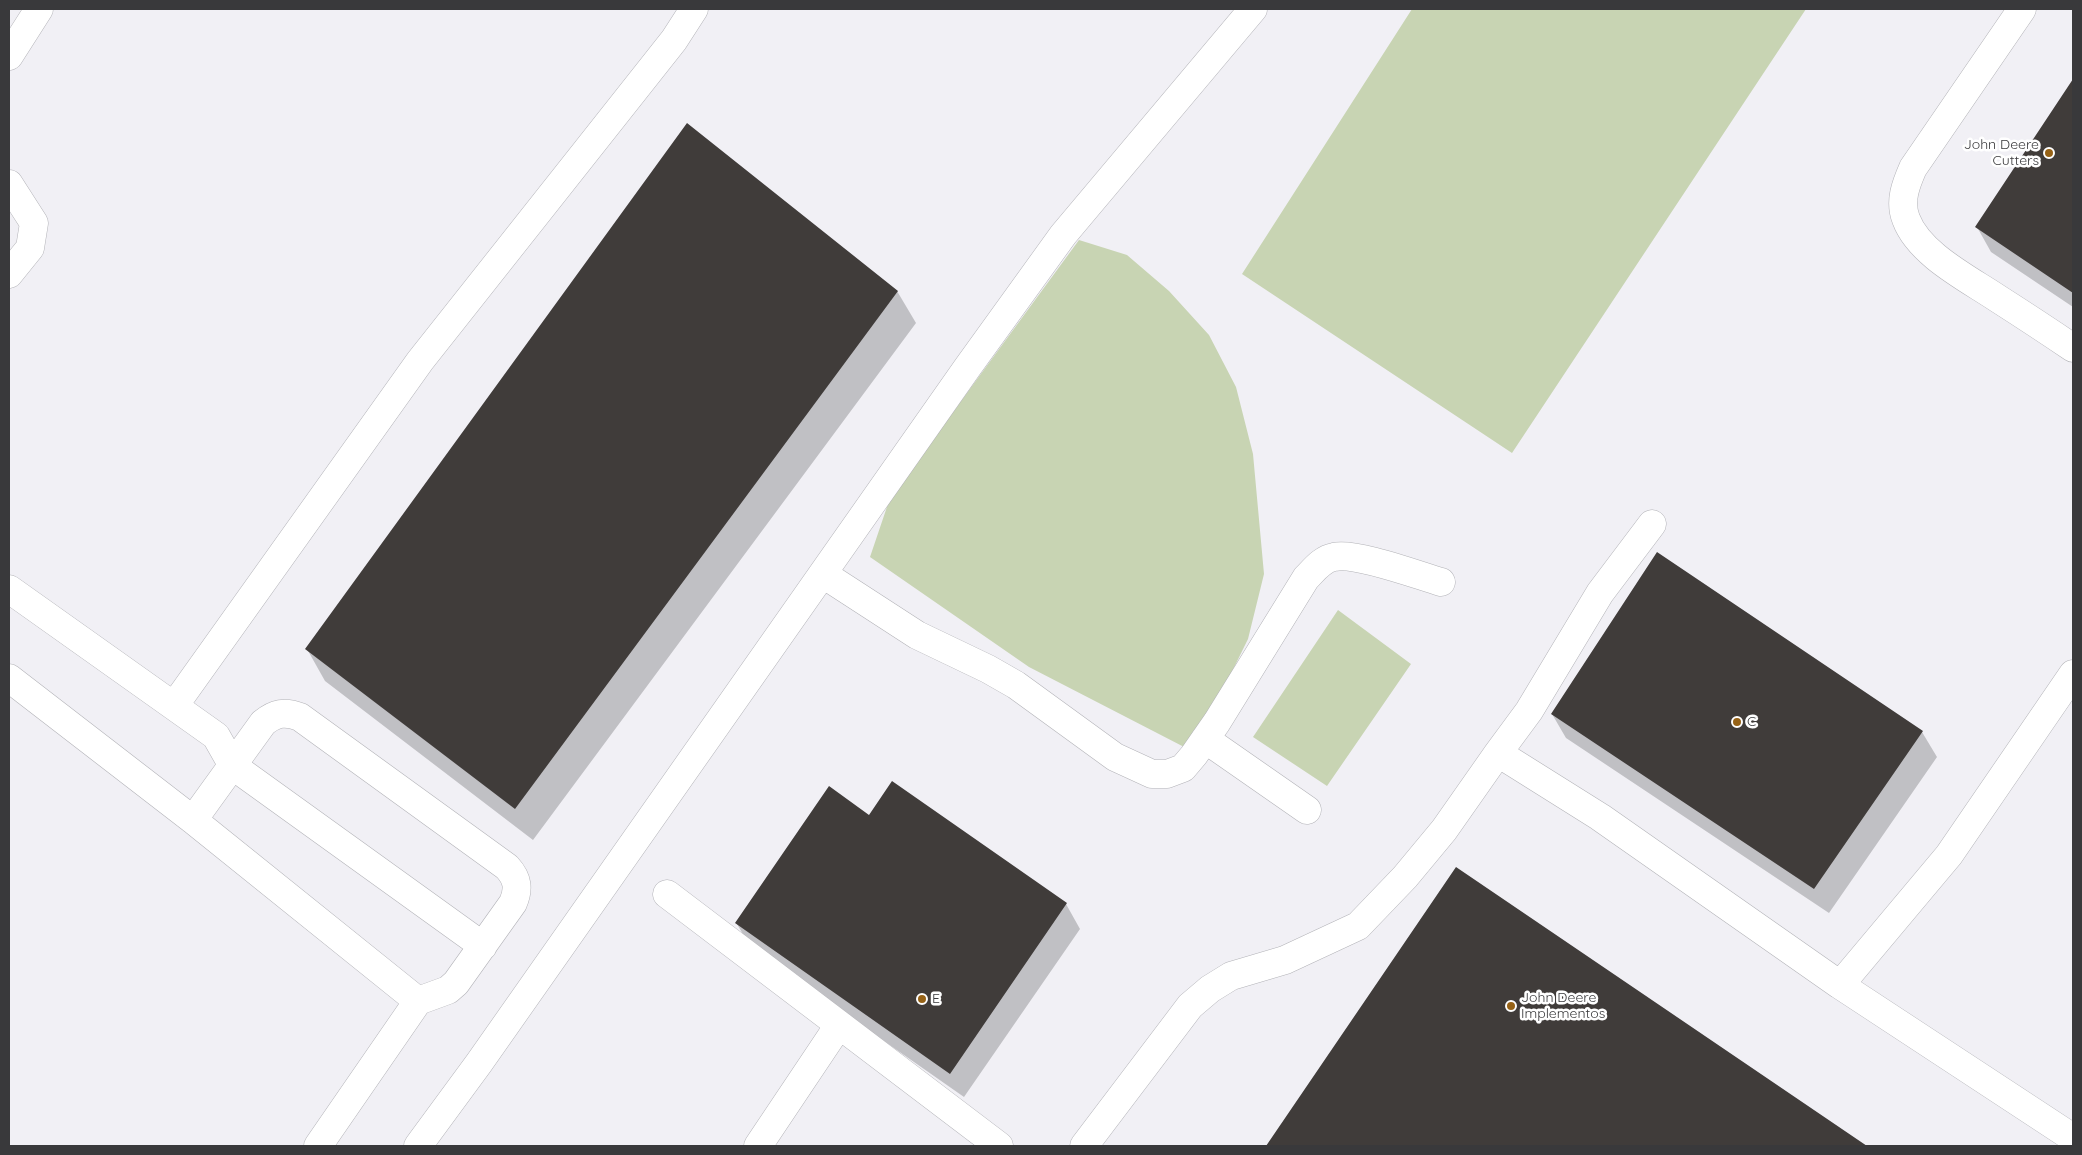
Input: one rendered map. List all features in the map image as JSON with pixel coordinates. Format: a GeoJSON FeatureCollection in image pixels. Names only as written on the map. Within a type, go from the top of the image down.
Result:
{"type":"FeatureCollection","features":[{"type":"Feature","properties":{"kind":"lane"},"geometry":{"type":"LineString","coordinates":[[9,56],[39,9]]}},
{"type":"Feature","properties":{"kind":"lane"},"geometry":{"type":"LineString","coordinates":[[174,706],[420,361],[674,40],[694,9]]}},
{"type":"Feature","properties":{"kind":"lane"},"geometry":{"type":"LineString","coordinates":[[418,1146],[479,1063],[1062,235],[1253,9]]}},
{"type":"Feature","properties":{"kind":"lane"},"geometry":{"type":"LineString","coordinates":[[2022,9],[1913,168],[1903,194],[1902,206],[1912,233],[1927,248],[1950,267],[2073,348]]}},
{"type":"Feature","properties":{"kind":"lane"},"geometry":{"type":"LineString","coordinates":[[9,184],[34,223],[30,248],[9,274]]}},
{"type":"Feature","properties":{"kind":"lane"},"geometry":{"type":"LineString","coordinates":[[1084,1146],[1190,1006],[1210,989],[1231,976],[1285,960],[1358,926],[1405,877],[1444,830],[1529,711],[1600,594],[1652,524]]}},
{"type":"Feature","properties":{"kind":"lane"},"geometry":{"type":"LineString","coordinates":[[823,574],[917,635],[988,669],[1016,685],[1115,757],[1152,774],[1167,774],[1182,768],[1205,739],[1306,578],[1319,564],[1333,556],[1357,558],[1441,582]]}},
{"type":"Feature","properties":{"kind":"lane"},"geometry":{"type":"LineString","coordinates":[[9,589],[216,736],[233,766],[483,946]]}},
{"type":"Feature","properties":{"kind":"lane"},"geometry":{"type":"LineString","coordinates":[[1840,985],[1949,854],[2073,674]]}},
{"type":"Feature","properties":{"kind":"lane"},"geometry":{"type":"LineString","coordinates":[[9,678],[193,820],[418,1002]]}},
{"type":"Feature","properties":{"kind":"lane"},"geometry":{"type":"LineString","coordinates":[[193,820],[263,723],[271,716],[280,713],[290,713],[300,717],[508,867],[518,884],[513,904],[456,983],[448,990],[418,1002],[318,1146]]}},
{"type":"Feature","properties":{"kind":"lane"},"geometry":{"type":"LineString","coordinates":[[1205,739],[1307,810]]}},
{"type":"Feature","properties":{"kind":"lane"},"geometry":{"type":"LineString","coordinates":[[1498,753],[1600,817],[1840,985],[2073,1138]]}},
{"type":"Feature","properties":{"kind":"lane"},"geometry":{"type":"LineString","coordinates":[[667,894],[999,1146]]}},
{"type":"Feature","properties":{"kind":"lane"},"geometry":{"type":"LineString","coordinates":[[758,1146],[840,1026]]}},
{"type":"Feature","properties":{"kind":"green space"},"geometry":{"type":"Polygon","coordinates":[[[1412,9],[1806,9],[1512,453],[1242,274],[1412,9]]]}},
{"type":"Feature","properties":{"kind":"green space"},"geometry":{"type":"Polygon","coordinates":[[[1079,240],[1127,255],[1169,291],[1209,335],[1236,387],[1253,454],[1264,574],[1248,639],[1219,698],[1188,749],[1029,667],[870,557],[890,498],[1079,240]]]}},
{"type":"Feature","properties":{"kind":"green space"},"geometry":{"type":"Polygon","coordinates":[[[1338,610],[1411,664],[1327,786],[1253,737],[1338,610]]]}},
{"type":"Feature","properties":{"kind":"building","name":"John Deere Cutters"},"geometry":{"type":"Polygon","coordinates":[[[2073,79],[2073,293],[1975,227],[2073,79]]]}},
{"type":"Feature","properties":{"kind":"building"},"geometry":{"type":"Polygon","coordinates":[[[687,123],[898,291],[515,809],[305,649],[687,123]]]}},
{"type":"Feature","properties":{"kind":"building","name":"C"},"geometry":{"type":"Polygon","coordinates":[[[1657,552],[1923,731],[1814,889],[1551,714],[1657,552]]]}},
{"type":"Feature","properties":{"kind":"building","name":"E"},"geometry":{"type":"Polygon","coordinates":[[[892,781],[1067,903],[950,1074],[735,923],[829,786],[869,815],[892,781]]]}},
{"type":"Feature","properties":{"kind":"building","name":"John Deere Implementos"},"geometry":{"type":"Polygon","coordinates":[[[1456,867],[1867,1146],[1266,1146],[1456,867]]]}},
{"type":"Feature","properties":{"kind":"place","name":"John Deere Cutters"},"geometry":{"type":"Point","coordinates":[2049,153]}},
{"type":"Feature","properties":{"kind":"place","name":"C"},"geometry":{"type":"Point","coordinates":[1737,722]}},
{"type":"Feature","properties":{"kind":"place","name":"E"},"geometry":{"type":"Point","coordinates":[922,999]}},
{"type":"Feature","properties":{"kind":"place","name":"John Deere Implementos"},"geometry":{"type":"Point","coordinates":[1511,1006]}}]}
